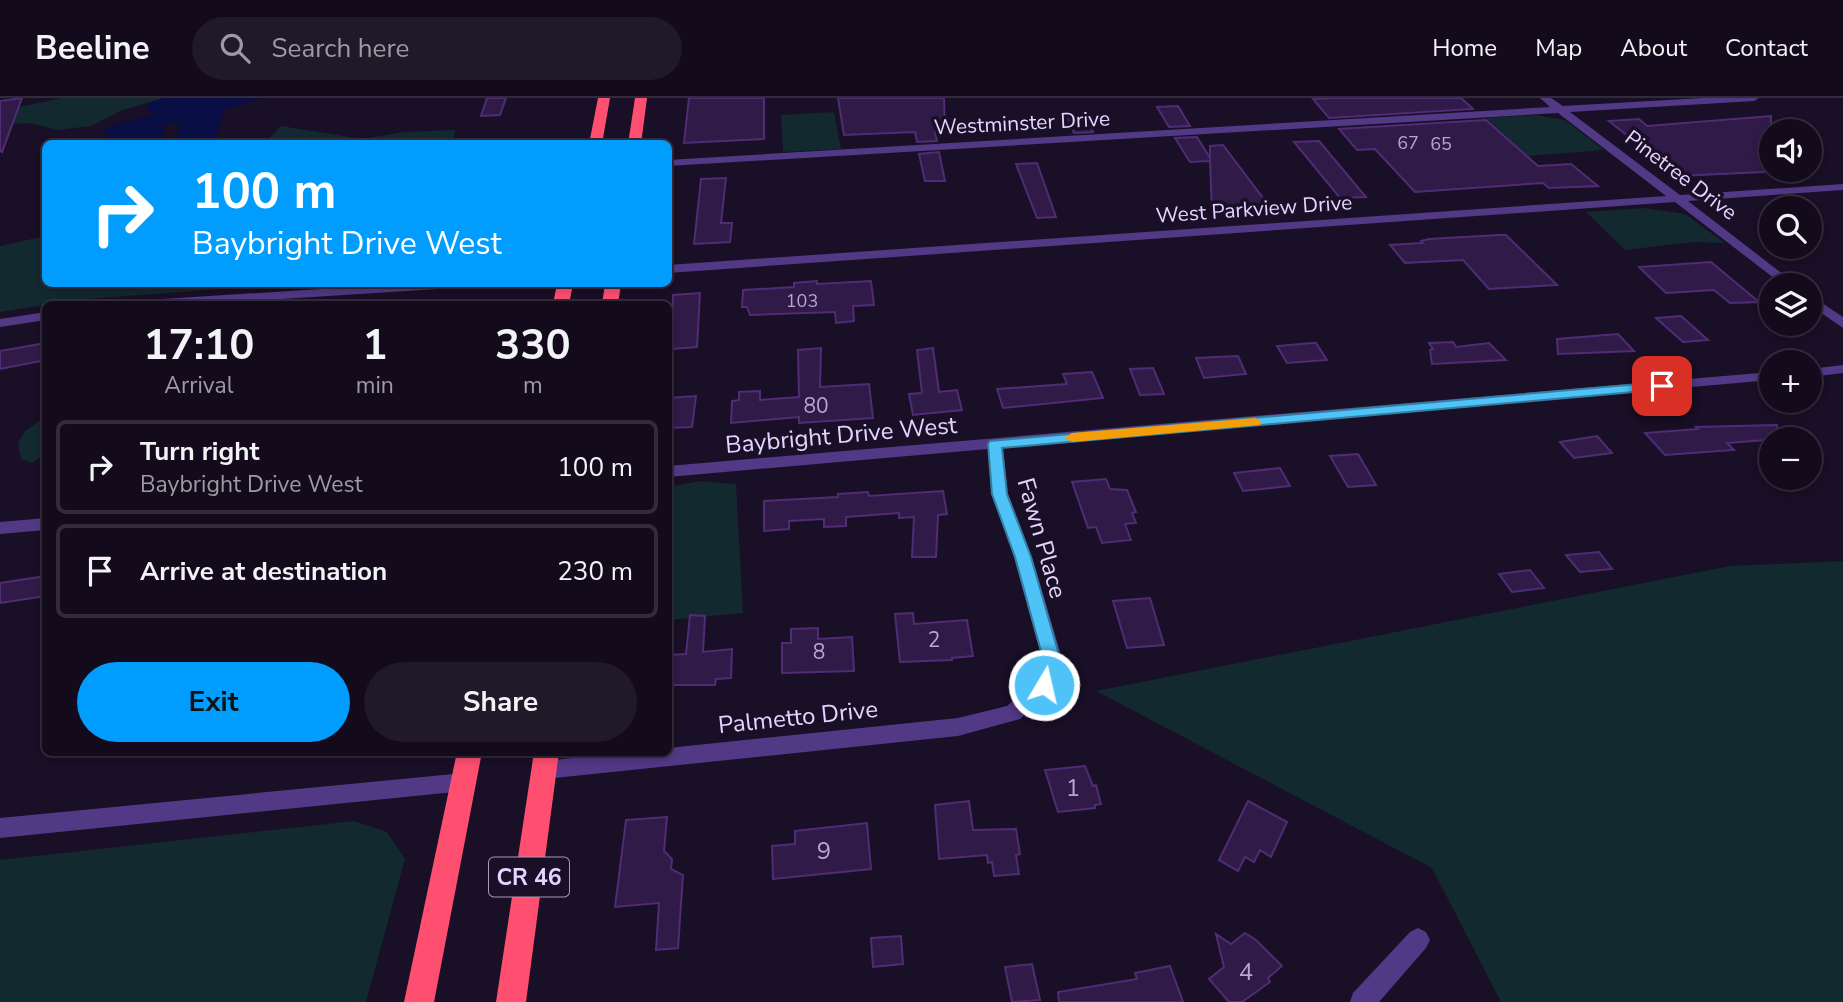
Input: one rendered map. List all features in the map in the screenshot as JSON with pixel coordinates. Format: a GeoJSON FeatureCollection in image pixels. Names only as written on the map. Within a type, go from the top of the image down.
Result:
{"type":"FeatureCollection","features":[{"type":"Feature","properties":{"kind":"highway"},"geometry":{"type":"LineString","coordinates":[[596,140],[604,98]]}},
{"type":"Feature","properties":{"kind":"highway"},"geometry":{"type":"LineString","coordinates":[[635,140],[640,98]]}},
{"type":"Feature","properties":{"kind":"highway"},"geometry":{"type":"LineString","coordinates":[[419,1002],[469,756]]}},
{"type":"Feature","properties":{"kind":"highway","name":"CR 46"},"geometry":{"type":"LineString","coordinates":[[511,1002],[546,761]]}},
{"type":"Feature","properties":{"kind":"street","name":"Pinetree Drive"},"geometry":{"type":"LineString","coordinates":[[1545,98],[1775,273]]}},
{"type":"Feature","properties":{"kind":"street","name":"Westminster Drive"},"geometry":{"type":"LineString","coordinates":[[672,163],[1754,98]]}},
{"type":"Feature","properties":{"kind":"street","name":"West Parkview Drive"},"geometry":{"type":"LineString","coordinates":[[672,269],[1843,187]]}},
{"type":"Feature","properties":{"kind":"street"},"geometry":{"type":"LineString","coordinates":[[193,301],[407,287]]}},
{"type":"Feature","properties":{"kind":"street"},"geometry":{"type":"LineString","coordinates":[[1822,308],[1843,324]]}},
{"type":"Feature","properties":{"kind":"street"},"geometry":{"type":"LineString","coordinates":[[0,323],[42,317]]}},
{"type":"Feature","properties":{"kind":"street"},"geometry":{"type":"LineString","coordinates":[[1822,372],[1843,369]]}},
{"type":"Feature","properties":{"kind":"street","name":"Baybright Drive West"},"geometry":{"type":"LineString","coordinates":[[672,472],[1759,377]]}},
{"type":"Feature","properties":{"kind":"street","name":"Fawn Place"},"geometry":{"type":"LineString","coordinates":[[995,444],[1000,494],[1023,557],[1051,655],[1044,685]]}},
{"type":"Feature","properties":{"kind":"street"},"geometry":{"type":"LineString","coordinates":[[0,528],[42,524]]}},
{"type":"Feature","properties":{"kind":"street","name":"Palmetto Drive"},"geometry":{"type":"LineString","coordinates":[[672,751],[958,727],[1013,713],[1044,685]]}},
{"type":"Feature","properties":{"kind":"street","name":"Palmetto Drive"},"geometry":{"type":"LineString","coordinates":[[546,761],[607,756]]}},
{"type":"Feature","properties":{"kind":"street"},"geometry":{"type":"LineString","coordinates":[[0,828],[464,782]]}},
{"type":"Feature","properties":{"kind":"street"},"geometry":{"type":"LineString","coordinates":[[1362,1002],[1418,940]]}},
{"type":"Feature","properties":{"kind":"shaded area"},"geometry":{"type":"Polygon","coordinates":[[[62,98],[164,98],[123,110],[91,126],[58,130],[30,123],[0,125],[0,111],[62,98]]]}},
{"type":"Feature","properties":{"kind":"shaded area"},"geometry":{"type":"Polygon","coordinates":[[[164,98],[263,98],[224,110],[215,140],[175,140],[180,124],[163,123],[164,136],[158,140],[132,140],[124,137],[105,140],[105,129],[156,113],[147,110],[148,104],[164,98]]]}},
{"type":"Feature","properties":{"kind":"shaded area"},"geometry":{"type":"Polygon","coordinates":[[[834,112],[841,149],[783,152],[781,115],[834,112]]]}},
{"type":"Feature","properties":{"kind":"shaded area"},"geometry":{"type":"Polygon","coordinates":[[[1536,115],[1565,120],[1604,150],[1528,156],[1486,118],[1536,115]]]}},
{"type":"Feature","properties":{"kind":"shaded area"},"geometry":{"type":"Polygon","coordinates":[[[281,126],[362,139],[404,132],[455,130],[453,140],[268,140],[281,126]]]}},
{"type":"Feature","properties":{"kind":"shaded area"},"geometry":{"type":"Polygon","coordinates":[[[1644,208],[1685,214],[1725,243],[1694,242],[1625,250],[1586,212],[1644,208]]]}},
{"type":"Feature","properties":{"kind":"shaded area"},"geometry":{"type":"Polygon","coordinates":[[[42,237],[42,287],[248,287],[42,301],[42,306],[0,312],[0,246],[42,237]]]}},
{"type":"Feature","properties":{"kind":"shaded area"},"geometry":{"type":"Polygon","coordinates":[[[42,419],[42,456],[32,463],[21,459],[18,443],[25,431],[42,419]]]}},
{"type":"Feature","properties":{"kind":"shaded area"},"geometry":{"type":"Polygon","coordinates":[[[701,481],[736,484],[743,613],[672,620],[672,486],[701,481]]]}},
{"type":"Feature","properties":{"kind":"shaded area"},"geometry":{"type":"Polygon","coordinates":[[[1843,561],[1843,1002],[1501,1002],[1432,868],[1096,691],[1730,566],[1843,561]]]}},
{"type":"Feature","properties":{"kind":"shaded area"},"geometry":{"type":"Polygon","coordinates":[[[354,821],[387,832],[405,859],[366,1002],[0,1002],[0,860],[354,821]]]}},
{"type":"Feature","properties":{"kind":"building"},"geometry":{"type":"Polygon","coordinates":[[[22,98],[2,152],[0,101],[22,98]]]}},
{"type":"Feature","properties":{"kind":"building"},"geometry":{"type":"Polygon","coordinates":[[[487,98],[506,98],[500,115],[481,116],[487,98]]]}},
{"type":"Feature","properties":{"kind":"building"},"geometry":{"type":"Polygon","coordinates":[[[689,98],[764,98],[764,139],[684,143],[689,98]]]}},
{"type":"Feature","properties":{"kind":"building"},"geometry":{"type":"Polygon","coordinates":[[[838,98],[944,98],[945,130],[935,132],[937,141],[917,142],[915,132],[844,135],[838,98]]]}},
{"type":"Feature","properties":{"kind":"building"},"geometry":{"type":"Polygon","coordinates":[[[1461,98],[1473,109],[1329,118],[1313,99],[1461,98]]]}},
{"type":"Feature","properties":{"kind":"building"},"geometry":{"type":"Polygon","coordinates":[[[1178,106],[1190,126],[1169,127],[1157,107],[1178,106]]]}},
{"type":"Feature","properties":{"kind":"building"},"geometry":{"type":"Polygon","coordinates":[[[1771,116],[1771,119],[1759,119],[1759,172],[1678,176],[1609,121],[1639,119],[1647,126],[1771,116]]]}},
{"type":"Feature","properties":{"kind":"building"},"geometry":{"type":"Polygon","coordinates":[[[1087,117],[1093,132],[1074,133],[1068,118],[1087,117]]]}},
{"type":"Feature","properties":{"kind":"building"},"geometry":{"type":"Polygon","coordinates":[[[1486,120],[1538,166],[1571,164],[1598,186],[1549,188],[1543,183],[1415,192],[1375,149],[1357,150],[1339,129],[1486,120]]]}},
{"type":"Feature","properties":{"kind":"building"},"geometry":{"type":"Polygon","coordinates":[[[1197,137],[1210,158],[1210,146],[1223,145],[1269,206],[1212,210],[1210,161],[1190,162],[1175,138],[1197,137]]]}},
{"type":"Feature","properties":{"kind":"building"},"geometry":{"type":"Polygon","coordinates":[[[1319,141],[1366,197],[1340,198],[1294,142],[1319,141]]]}},
{"type":"Feature","properties":{"kind":"building"},"geometry":{"type":"Polygon","coordinates":[[[939,152],[945,181],[925,181],[919,154],[939,152]]]}},
{"type":"Feature","properties":{"kind":"building"},"geometry":{"type":"Polygon","coordinates":[[[1037,163],[1056,217],[1037,218],[1016,164],[1037,163]]]}},
{"type":"Feature","properties":{"kind":"building"},"geometry":{"type":"Polygon","coordinates":[[[726,178],[721,223],[732,223],[730,242],[694,244],[701,179],[726,178]]]}},
{"type":"Feature","properties":{"kind":"building"},"geometry":{"type":"Polygon","coordinates":[[[1506,235],[1557,285],[1489,289],[1463,260],[1405,263],[1390,245],[1423,243],[1421,241],[1429,239],[1506,235]]]}},
{"type":"Feature","properties":{"kind":"building"},"geometry":{"type":"Polygon","coordinates":[[[1711,262],[1759,302],[1730,303],[1714,290],[1666,293],[1639,267],[1711,262]]]}},
{"type":"Feature","properties":{"kind":"building"},"geometry":{"type":"Polygon","coordinates":[[[817,281],[817,284],[871,281],[874,305],[853,306],[854,321],[836,323],[835,312],[750,315],[747,307],[742,307],[743,290],[794,287],[794,283],[817,281]]]}},
{"type":"Feature","properties":{"kind":"building"},"geometry":{"type":"Polygon","coordinates":[[[700,293],[697,347],[672,349],[673,295],[700,293]]]}},
{"type":"Feature","properties":{"kind":"building"},"geometry":{"type":"Polygon","coordinates":[[[1681,316],[1708,340],[1683,342],[1656,318],[1681,316]]]}},
{"type":"Feature","properties":{"kind":"building"},"geometry":{"type":"Polygon","coordinates":[[[1618,334],[1634,351],[1558,354],[1557,339],[1618,334]]]}},
{"type":"Feature","properties":{"kind":"building"},"geometry":{"type":"Polygon","coordinates":[[[1453,342],[1456,347],[1489,343],[1506,360],[1432,364],[1430,350],[1433,349],[1429,343],[1453,342]]]}},
{"type":"Feature","properties":{"kind":"building"},"geometry":{"type":"Polygon","coordinates":[[[1316,343],[1327,360],[1287,363],[1277,346],[1316,343]]]}},
{"type":"Feature","properties":{"kind":"building"},"geometry":{"type":"Polygon","coordinates":[[[42,344],[42,361],[0,369],[0,351],[42,344]]]}},
{"type":"Feature","properties":{"kind":"building"},"geometry":{"type":"Polygon","coordinates":[[[821,348],[820,387],[869,384],[873,418],[799,423],[799,417],[731,423],[732,401],[739,400],[739,392],[760,391],[760,400],[799,397],[798,350],[821,348]]]}},
{"type":"Feature","properties":{"kind":"building"},"geometry":{"type":"Polygon","coordinates":[[[933,348],[939,392],[957,390],[962,410],[913,415],[909,394],[922,393],[917,350],[933,348]]]}},
{"type":"Feature","properties":{"kind":"building"},"geometry":{"type":"Polygon","coordinates":[[[1238,356],[1246,374],[1204,378],[1196,358],[1238,356]]]}},
{"type":"Feature","properties":{"kind":"building"},"geometry":{"type":"Polygon","coordinates":[[[1153,368],[1164,394],[1140,395],[1130,369],[1153,368]]]}},
{"type":"Feature","properties":{"kind":"building"},"geometry":{"type":"Polygon","coordinates":[[[1092,372],[1103,398],[1003,408],[997,389],[1067,384],[1063,374],[1092,372]]]}},
{"type":"Feature","properties":{"kind":"building"},"geometry":{"type":"Polygon","coordinates":[[[696,396],[692,427],[672,428],[672,398],[696,396]]]}},
{"type":"Feature","properties":{"kind":"building"},"geometry":{"type":"Polygon","coordinates":[[[1777,425],[1777,427],[1759,427],[1759,440],[1727,443],[1734,450],[1665,455],[1645,433],[1698,429],[1696,427],[1777,425]]]}},
{"type":"Feature","properties":{"kind":"building"},"geometry":{"type":"Polygon","coordinates":[[[1597,436],[1612,453],[1574,458],[1560,442],[1597,436]]]}},
{"type":"Feature","properties":{"kind":"building"},"geometry":{"type":"Polygon","coordinates":[[[1358,454],[1376,485],[1348,487],[1330,456],[1358,454]]]}},
{"type":"Feature","properties":{"kind":"building"},"geometry":{"type":"Polygon","coordinates":[[[1280,468],[1290,486],[1243,491],[1234,473],[1280,468]]]}},
{"type":"Feature","properties":{"kind":"building"},"geometry":{"type":"Polygon","coordinates":[[[1106,479],[1110,489],[1127,490],[1136,512],[1132,513],[1136,523],[1125,524],[1131,540],[1102,543],[1096,527],[1088,528],[1072,482],[1106,479]]]}},
{"type":"Feature","properties":{"kind":"building"},"geometry":{"type":"Polygon","coordinates":[[[943,491],[947,514],[938,515],[936,557],[912,557],[914,517],[899,518],[899,513],[846,517],[846,526],[824,527],[824,519],[789,521],[789,529],[764,531],[764,501],[838,497],[838,494],[868,492],[869,496],[943,491]]]}},
{"type":"Feature","properties":{"kind":"building"},"geometry":{"type":"Polygon","coordinates":[[[1599,552],[1612,569],[1580,572],[1566,555],[1599,552]]]}},
{"type":"Feature","properties":{"kind":"building"},"geometry":{"type":"Polygon","coordinates":[[[1530,570],[1544,588],[1512,592],[1499,574],[1530,570]]]}},
{"type":"Feature","properties":{"kind":"building"},"geometry":{"type":"Polygon","coordinates":[[[42,577],[42,597],[0,603],[0,583],[42,577]]]}},
{"type":"Feature","properties":{"kind":"building"},"geometry":{"type":"Polygon","coordinates":[[[1150,598],[1164,645],[1127,648],[1113,601],[1150,598]]]}},
{"type":"Feature","properties":{"kind":"building"},"geometry":{"type":"Polygon","coordinates":[[[913,613],[914,624],[967,620],[973,656],[952,660],[900,662],[895,614],[913,613]]]}},
{"type":"Feature","properties":{"kind":"building"},"geometry":{"type":"Polygon","coordinates":[[[690,615],[705,616],[703,652],[732,649],[731,678],[716,679],[715,685],[672,685],[672,655],[686,654],[690,615]]]}},
{"type":"Feature","properties":{"kind":"building"},"geometry":{"type":"Polygon","coordinates":[[[818,628],[818,639],[852,637],[854,671],[782,673],[782,643],[791,643],[791,629],[818,628]]]}},
{"type":"Feature","properties":{"kind":"building"},"geometry":{"type":"Polygon","coordinates":[[[1085,766],[1093,786],[1096,785],[1101,804],[1095,805],[1095,808],[1058,812],[1045,770],[1085,766]]]}},
{"type":"Feature","properties":{"kind":"building"},"geometry":{"type":"Polygon","coordinates":[[[969,801],[973,830],[1016,829],[1020,854],[1016,855],[1019,874],[994,876],[992,862],[988,863],[987,855],[939,859],[935,805],[969,801]]]}},
{"type":"Feature","properties":{"kind":"building"},"geometry":{"type":"Polygon","coordinates":[[[1248,801],[1287,822],[1271,857],[1260,850],[1254,862],[1245,857],[1238,871],[1219,860],[1248,801]]]}},
{"type":"Feature","properties":{"kind":"building"},"geometry":{"type":"Polygon","coordinates":[[[667,817],[664,851],[672,859],[671,869],[683,875],[678,948],[656,950],[659,903],[615,907],[626,820],[667,817]]]}},
{"type":"Feature","properties":{"kind":"building"},"geometry":{"type":"Polygon","coordinates":[[[867,823],[871,869],[773,879],[772,846],[795,844],[795,831],[867,823]]]}},
{"type":"Feature","properties":{"kind":"building"},"geometry":{"type":"Polygon","coordinates":[[[1245,933],[1282,966],[1268,978],[1270,982],[1242,1002],[1229,1002],[1209,979],[1224,967],[1216,934],[1231,944],[1245,933]]]}},
{"type":"Feature","properties":{"kind":"building"},"geometry":{"type":"Polygon","coordinates":[[[901,936],[903,964],[873,967],[871,938],[901,936]]]}},
{"type":"Feature","properties":{"kind":"building"},"geometry":{"type":"Polygon","coordinates":[[[1032,964],[1040,1000],[1012,1002],[1005,967],[1032,964]]]}},
{"type":"Feature","properties":{"kind":"building"},"geometry":{"type":"Polygon","coordinates":[[[1170,966],[1183,1002],[1059,1002],[1058,992],[1137,979],[1135,973],[1170,966]]]}},
{"type":"Feature","properties":{"kind":"slow traffic"},"geometry":{"type":"LineString","coordinates":[[1072,438],[1255,422]]}},
{"type":"Feature","properties":{"kind":"route"},"geometry":{"type":"LineString","coordinates":[[1044,685],[1051,655],[1023,557],[1000,494],[995,444],[1662,386]]}}]}
